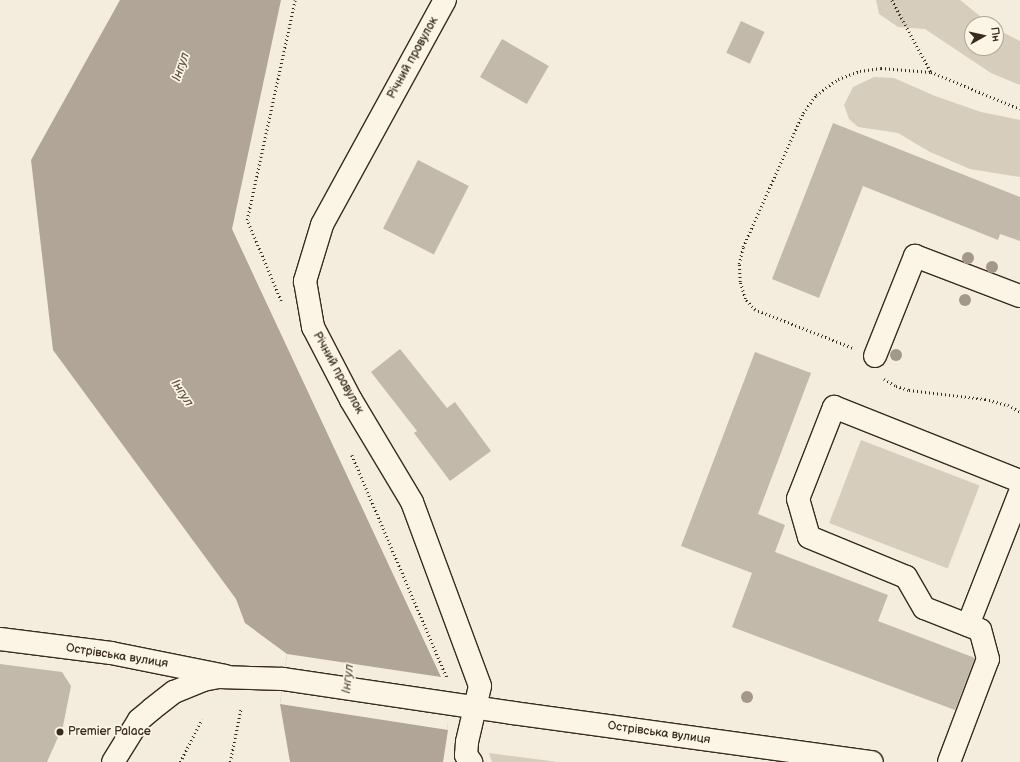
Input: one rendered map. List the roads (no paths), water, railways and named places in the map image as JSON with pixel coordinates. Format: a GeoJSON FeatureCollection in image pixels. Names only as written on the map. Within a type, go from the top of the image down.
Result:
{"type":"FeatureCollection","features":[{"type":"Feature","properties":{"kind":"street","name":"Річний провулок"},"geometry":{"type":"LineString","coordinates":[[445,0],[322,225],[305,281],[312,327],[351,400],[412,502],[480,686],[475,707],[468,760]]}},
{"type":"Feature","properties":{"kind":"street"},"geometry":{"type":"LineString","coordinates":[[875,356],[915,256],[1020,296]]}},
{"type":"Feature","properties":{"kind":"street"},"geometry":{"type":"LineString","coordinates":[[949,762],[988,659],[980,630],[924,608],[906,577],[809,537],[798,498],[834,407],[1020,481]]}},
{"type":"Feature","properties":{"kind":"street"},"geometry":{"type":"LineString","coordinates":[[968,625],[1020,492]]}},
{"type":"Feature","properties":{"kind":"street","name":"Острівська вулиця"},"geometry":{"type":"LineString","coordinates":[[0,639],[111,653],[233,677],[284,680],[447,704],[872,762]]}},
{"type":"Feature","properties":{"kind":"street"},"geometry":{"type":"LineString","coordinates":[[113,762],[139,720],[174,692],[203,680],[219,677],[233,677]]}},
{"type":"Feature","properties":{"kind":"water","name":"Інгул"},"geometry":{"type":"Polygon","coordinates":[[[120,0],[281,0],[232,229],[441,677],[448,730],[443,762],[290,762],[280,704],[287,654],[245,623],[236,599],[53,350],[31,160],[120,0]]]}},
{"type":"Feature","properties":{"kind":"place","name":"Premier Palace"},"geometry":{"type":"Point","coordinates":[60,732]}}]}
